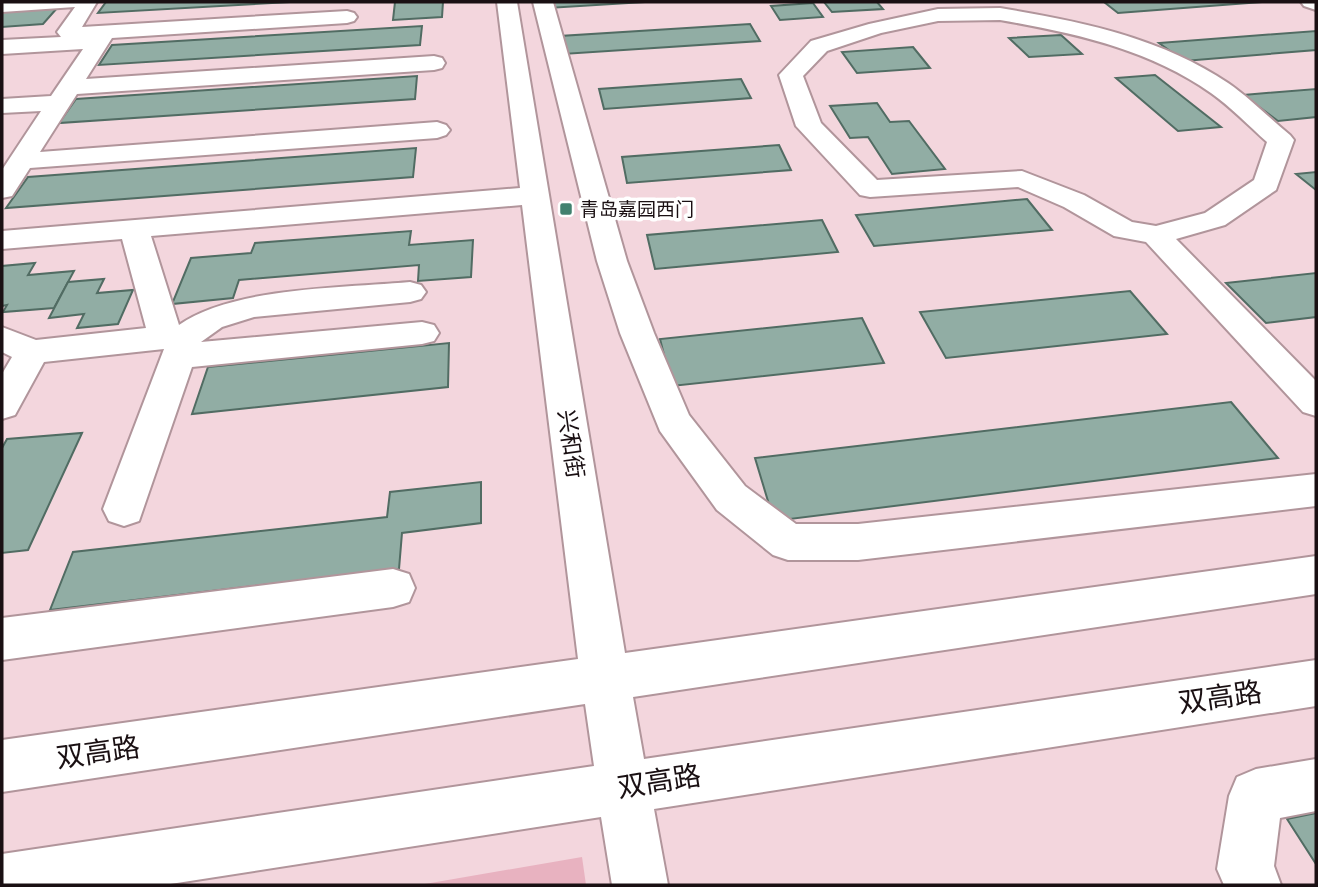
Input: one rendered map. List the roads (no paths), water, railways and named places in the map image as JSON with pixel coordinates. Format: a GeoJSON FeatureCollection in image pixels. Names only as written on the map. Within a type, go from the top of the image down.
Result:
{"type":"FeatureCollection","features":[{"type":"Feature","properties":{"kind":"street"},"geometry":{"type":"LineString","coordinates":[[2,6],[71,2]]}},
{"type":"Feature","properties":{"kind":"street"},"geometry":{"type":"LineString","coordinates":[[83,2],[88,3],[68,32],[102,37]]}},
{"type":"Feature","properties":{"kind":"street","name":"兴和街"},"geometry":{"type":"LineString","coordinates":[[507,2],[606,679],[640,885]]}},
{"type":"Feature","properties":{"kind":"street"},"geometry":{"type":"LineString","coordinates":[[543,2],[612,261],[636,332],[673,421],[731,498],[788,542],[858,542],[1316,490]]}},
{"type":"Feature","properties":{"kind":"street"},"geometry":{"type":"LineString","coordinates":[[1311,2],[1316,4]]}},
{"type":"Feature","properties":{"kind":"street"},"geometry":{"type":"LineString","coordinates":[[1156,234],[1215,219],[1266,184],[1281,140],[1218,87],[1151,50],[1078,27],[1000,14],[937,15],[876,28],[819,46],[791,75],[809,126],[870,189],[1022,178],[1074,201],[1124,230],[1156,234],[1316,404]]}},
{"type":"Feature","properties":{"kind":"street"},"geometry":{"type":"LineString","coordinates":[[2,47],[347,17]]}},
{"type":"Feature","properties":{"kind":"street"},"geometry":{"type":"LineString","coordinates":[[2,190],[102,37]]}},
{"type":"Feature","properties":{"kind":"street"},"geometry":{"type":"LineString","coordinates":[[2,106],[64,95],[435,63]]}},
{"type":"Feature","properties":{"kind":"street"},"geometry":{"type":"LineString","coordinates":[[20,161],[437,130]]}},
{"type":"Feature","properties":{"kind":"street"},"geometry":{"type":"LineString","coordinates":[[2,240],[535,195]]}},
{"type":"Feature","properties":{"kind":"street"},"geometry":{"type":"LineString","coordinates":[[134,229],[177,343]]}},
{"type":"Feature","properties":{"kind":"street"},"geometry":{"type":"LineString","coordinates":[[124,509],[177,343],[210,319],[252,307],[410,292]]}},
{"type":"Feature","properties":{"kind":"street"},"geometry":{"type":"LineString","coordinates":[[2,406],[17,345],[177,343],[422,333]]}},
{"type":"Feature","properties":{"kind":"street","name":"双高路"},"geometry":{"type":"LineString","coordinates":[[2,766],[1316,575]]}},
{"type":"Feature","properties":{"kind":"street"},"geometry":{"type":"LineString","coordinates":[[2,639],[393,588]]}},
{"type":"Feature","properties":{"kind":"street","name":"双高路"},"geometry":{"type":"LineString","coordinates":[[2,882],[1316,683]]}},
{"type":"Feature","properties":{"kind":"street"},"geometry":{"type":"LineString","coordinates":[[1253,885],[1245,870],[1256,796],[1316,785]]}},
{"type":"Feature","properties":{"kind":"place","name":"青岛嘉园西门"},"geometry":{"type":"Point","coordinates":[566,209]}}]}
